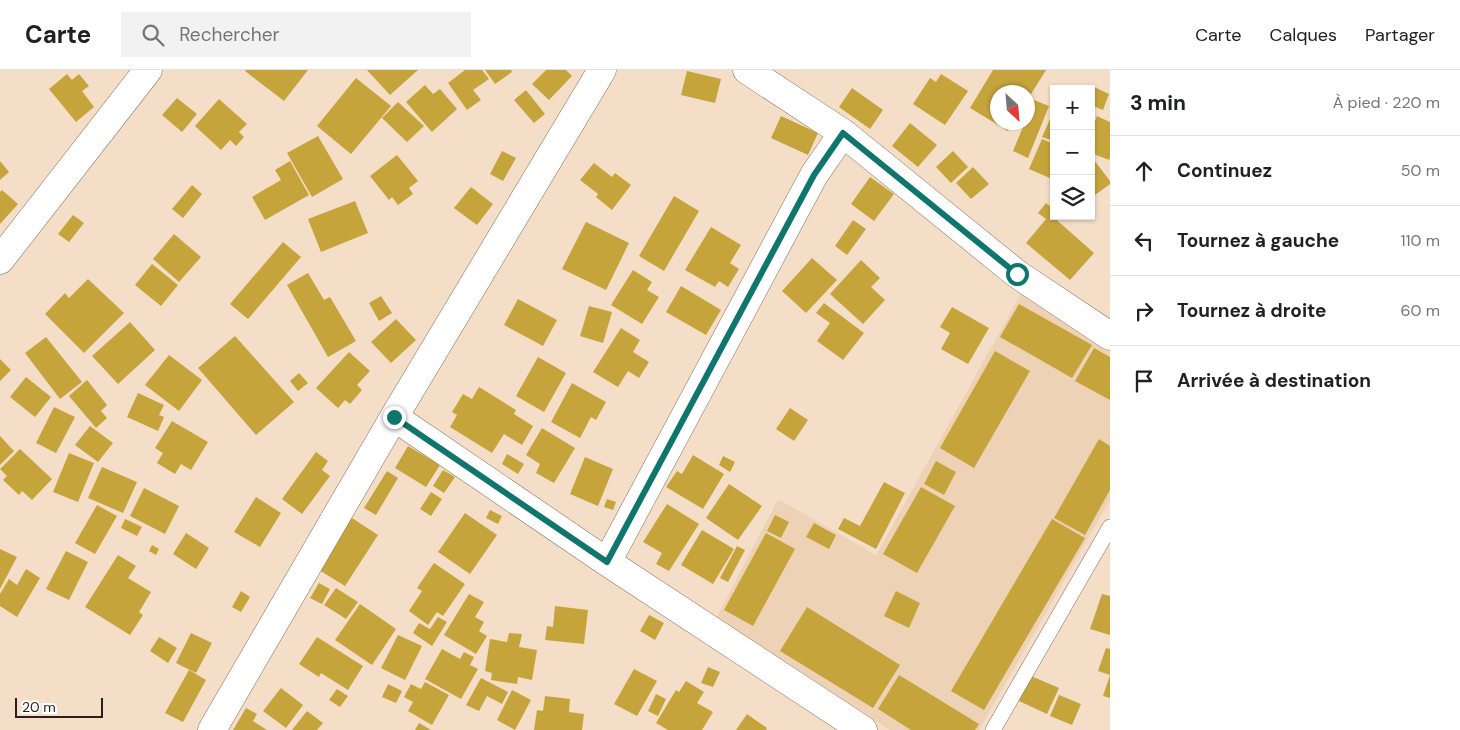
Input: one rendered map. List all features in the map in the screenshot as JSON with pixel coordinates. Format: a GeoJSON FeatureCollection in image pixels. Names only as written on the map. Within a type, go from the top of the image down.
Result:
{"type":"FeatureCollection","features":[{"type":"Feature","properties":{"kind":"street"},"geometry":{"type":"LineString","coordinates":[[0,260],[148,70]]}},
{"type":"Feature","properties":{"kind":"street"},"geometry":{"type":"LineString","coordinates":[[212,730],[394,417],[602,70]]}},
{"type":"Feature","properties":{"kind":"street"},"geometry":{"type":"LineString","coordinates":[[747,70],[843,133],[1017,274],[1110,336]]}},
{"type":"Feature","properties":{"kind":"street"},"geometry":{"type":"LineString","coordinates":[[607,562],[814,175],[843,133]]}},
{"type":"Feature","properties":{"kind":"street"},"geometry":{"type":"LineString","coordinates":[[394,417],[607,562],[863,730]]}},
{"type":"Feature","properties":{"kind":"lane"},"geometry":{"type":"LineString","coordinates":[[992,730],[1110,527]]}},
{"type":"Feature","properties":{"kind":"shaded area"},"geometry":{"type":"Polygon","coordinates":[[[1022,292],[1110,346],[1110,500],[979,730],[890,730],[717,617],[778,499],[876,555],[1022,292]]]}},
{"type":"Feature","properties":{"kind":"building"},"geometry":{"type":"Polygon","coordinates":[[[246,70],[308,70],[284,101],[246,70]]]}},
{"type":"Feature","properties":{"kind":"building"},"geometry":{"type":"Polygon","coordinates":[[[367,70],[418,70],[390,95],[367,70]]]}},
{"type":"Feature","properties":{"kind":"building"},"geometry":{"type":"Polygon","coordinates":[[[465,70],[482,70],[489,79],[473,90],[481,100],[467,110],[448,83],[465,70]]]}},
{"type":"Feature","properties":{"kind":"building"},"geometry":{"type":"Polygon","coordinates":[[[485,70],[511,70],[512,72],[495,84],[485,70]]]}},
{"type":"Feature","properties":{"kind":"building"},"geometry":{"type":"Polygon","coordinates":[[[546,70],[566,70],[572,76],[549,100],[532,84],[546,70]]]}},
{"type":"Feature","properties":{"kind":"building"},"geometry":{"type":"Polygon","coordinates":[[[993,70],[1046,70],[1035,88],[1035,85],[990,85],[990,120],[970,108],[993,70]]]}},
{"type":"Feature","properties":{"kind":"building"},"geometry":{"type":"Polygon","coordinates":[[[687,71],[721,79],[715,103],[681,95],[687,71]]]}},
{"type":"Feature","properties":{"kind":"building"},"geometry":{"type":"Polygon","coordinates":[[[67,74],[72,80],[79,74],[89,86],[82,91],[94,107],[76,122],[49,89],[67,74]]]}},
{"type":"Feature","properties":{"kind":"building"},"geometry":{"type":"Polygon","coordinates":[[[941,74],[968,91],[945,125],[913,104],[930,78],[936,82],[941,74]]]}},
{"type":"Feature","properties":{"kind":"building"},"geometry":{"type":"Polygon","coordinates":[[[356,78],[391,106],[351,154],[317,126],[356,78]]]}},
{"type":"Feature","properties":{"kind":"building"},"geometry":{"type":"Polygon","coordinates":[[[425,85],[433,94],[440,89],[457,109],[432,132],[406,102],[425,85]]]}},
{"type":"Feature","properties":{"kind":"building"},"geometry":{"type":"Polygon","coordinates":[[[1095,87],[1109,94],[1103,110],[1095,107],[1095,87]]]}},
{"type":"Feature","properties":{"kind":"building"},"geometry":{"type":"Polygon","coordinates":[[[852,88],[883,110],[870,129],[839,107],[852,88]]]}},
{"type":"Feature","properties":{"kind":"building"},"geometry":{"type":"Polygon","coordinates":[[[526,90],[545,114],[534,123],[514,100],[526,90]]]}},
{"type":"Feature","properties":{"kind":"building"},"geometry":{"type":"Polygon","coordinates":[[[177,98],[197,114],[182,132],[162,115],[177,98]]]}},
{"type":"Feature","properties":{"kind":"building"},"geometry":{"type":"Polygon","coordinates":[[[219,99],[247,124],[239,132],[244,137],[236,146],[230,140],[221,150],[195,126],[219,99]]]}},
{"type":"Feature","properties":{"kind":"building"},"geometry":{"type":"Polygon","coordinates":[[[1035,100],[1049,106],[1028,158],[1013,151],[1022,130],[1035,130],[1035,100]]]}},
{"type":"Feature","properties":{"kind":"building"},"geometry":{"type":"Polygon","coordinates":[[[398,102],[424,126],[407,142],[382,118],[398,102]]]}},
{"type":"Feature","properties":{"kind":"building"},"geometry":{"type":"Polygon","coordinates":[[[781,116],[818,133],[808,155],[771,138],[781,116]]]}},
{"type":"Feature","properties":{"kind":"building"},"geometry":{"type":"Polygon","coordinates":[[[1097,116],[1110,122],[1109,160],[1095,155],[1095,121],[1097,116]]]}},
{"type":"Feature","properties":{"kind":"building"},"geometry":{"type":"Polygon","coordinates":[[[1050,119],[1050,140],[1042,137],[1050,119]]]}},
{"type":"Feature","properties":{"kind":"building"},"geometry":{"type":"Polygon","coordinates":[[[910,123],[937,145],[918,167],[892,146],[910,123]]]}},
{"type":"Feature","properties":{"kind":"building"},"geometry":{"type":"Polygon","coordinates":[[[318,136],[343,179],[312,197],[287,153],[318,136]]]}},
{"type":"Feature","properties":{"kind":"building"},"geometry":{"type":"Polygon","coordinates":[[[1042,139],[1050,142],[1050,178],[1029,169],[1042,139]]]}},
{"type":"Feature","properties":{"kind":"building"},"geometry":{"type":"Polygon","coordinates":[[[502,151],[516,158],[503,181],[490,174],[502,151]]]}},
{"type":"Feature","properties":{"kind":"building"},"geometry":{"type":"Polygon","coordinates":[[[953,151],[968,167],[951,183],[936,167],[953,151]]]}},
{"type":"Feature","properties":{"kind":"building"},"geometry":{"type":"Polygon","coordinates":[[[397,155],[418,181],[409,188],[413,194],[398,205],[392,197],[389,200],[370,176],[397,155]]]}},
{"type":"Feature","properties":{"kind":"building"},"geometry":{"type":"Polygon","coordinates":[[[0,161],[9,172],[0,180],[0,161]]]}},
{"type":"Feature","properties":{"kind":"building"},"geometry":{"type":"Polygon","coordinates":[[[290,161],[309,195],[265,220],[252,197],[281,180],[275,170],[290,161]]]}},
{"type":"Feature","properties":{"kind":"building"},"geometry":{"type":"Polygon","coordinates":[[[1095,161],[1110,181],[1110,184],[1095,195],[1095,161]]]}},
{"type":"Feature","properties":{"kind":"building"},"geometry":{"type":"Polygon","coordinates":[[[594,163],[612,177],[615,173],[631,185],[612,210],[596,197],[598,194],[580,180],[594,163]]]}},
{"type":"Feature","properties":{"kind":"building"},"geometry":{"type":"Polygon","coordinates":[[[973,167],[989,184],[971,199],[956,183],[973,167]]]}},
{"type":"Feature","properties":{"kind":"building"},"geometry":{"type":"Polygon","coordinates":[[[870,177],[894,194],[874,221],[851,204],[870,177]]]}},
{"type":"Feature","properties":{"kind":"building"},"geometry":{"type":"Polygon","coordinates":[[[192,185],[202,194],[183,218],[172,209],[192,185]]]}},
{"type":"Feature","properties":{"kind":"building"},"geometry":{"type":"Polygon","coordinates":[[[471,187],[493,204],[477,225],[454,208],[471,187]]]}},
{"type":"Feature","properties":{"kind":"building"},"geometry":{"type":"Polygon","coordinates":[[[2,190],[18,204],[0,224],[0,192],[2,190]]]}},
{"type":"Feature","properties":{"kind":"building"},"geometry":{"type":"Polygon","coordinates":[[[674,196],[699,211],[664,271],[639,256],[674,196]]]}},
{"type":"Feature","properties":{"kind":"building"},"geometry":{"type":"Polygon","coordinates":[[[355,201],[368,233],[321,252],[308,219],[355,201]]]}},
{"type":"Feature","properties":{"kind":"building"},"geometry":{"type":"Polygon","coordinates":[[[1046,203],[1050,206],[1050,220],[1057,220],[1094,253],[1070,280],[1026,243],[1046,219],[1038,213],[1046,203]]]}},
{"type":"Feature","properties":{"kind":"building"},"geometry":{"type":"Polygon","coordinates":[[[73,215],[84,223],[69,242],[58,234],[73,215]]]}},
{"type":"Feature","properties":{"kind":"building"},"geometry":{"type":"Polygon","coordinates":[[[853,220],[866,229],[847,255],[835,246],[853,220]]]}},
{"type":"Feature","properties":{"kind":"building"},"geometry":{"type":"Polygon","coordinates":[[[586,222],[629,243],[606,290],[562,269],[586,222]]]}},
{"type":"Feature","properties":{"kind":"building"},"geometry":{"type":"Polygon","coordinates":[[[711,227],[741,245],[730,263],[739,269],[728,287],[719,281],[715,287],[685,270],[711,227]]]}},
{"type":"Feature","properties":{"kind":"building"},"geometry":{"type":"Polygon","coordinates":[[[174,234],[201,257],[179,282],[153,259],[174,234]]]}},
{"type":"Feature","properties":{"kind":"building"},"geometry":{"type":"Polygon","coordinates":[[[283,242],[301,257],[248,319],[230,304],[283,242]]]}},
{"type":"Feature","properties":{"kind":"building"},"geometry":{"type":"Polygon","coordinates":[[[812,258],[837,280],[806,313],[782,291],[812,258]]]}},
{"type":"Feature","properties":{"kind":"building"},"geometry":{"type":"Polygon","coordinates":[[[861,260],[880,278],[871,287],[885,300],[863,324],[830,294],[861,260]]]}},
{"type":"Feature","properties":{"kind":"building"},"geometry":{"type":"Polygon","coordinates":[[[152,264],[178,285],[161,306],[135,285],[152,264]]]}},
{"type":"Feature","properties":{"kind":"building"},"geometry":{"type":"Polygon","coordinates":[[[633,270],[652,282],[647,290],[659,297],[642,324],[611,305],[633,270]]]}},
{"type":"Feature","properties":{"kind":"building"},"geometry":{"type":"Polygon","coordinates":[[[308,273],[324,300],[330,297],[356,341],[328,357],[287,285],[308,273]]]}},
{"type":"Feature","properties":{"kind":"building"},"geometry":{"type":"Polygon","coordinates":[[[88,279],[124,313],[84,353],[45,314],[65,293],[69,298],[88,279]]]}},
{"type":"Feature","properties":{"kind":"building"},"geometry":{"type":"Polygon","coordinates":[[[681,286],[721,310],[706,335],[666,312],[681,286]]]}},
{"type":"Feature","properties":{"kind":"building"},"geometry":{"type":"Polygon","coordinates":[[[381,296],[392,313],[379,321],[369,303],[381,296]]]}},
{"type":"Feature","properties":{"kind":"building"},"geometry":{"type":"Polygon","coordinates":[[[518,299],[557,320],[543,346],[504,325],[518,299]]]}},
{"type":"Feature","properties":{"kind":"building"},"geometry":{"type":"Polygon","coordinates":[[[824,303],[864,333],[843,360],[817,341],[830,323],[816,313],[824,303]]]}},
{"type":"Feature","properties":{"kind":"building"},"geometry":{"type":"Polygon","coordinates":[[[1019,304],[1092,345],[1072,378],[1000,337],[1019,304]]]}},
{"type":"Feature","properties":{"kind":"building"},"geometry":{"type":"Polygon","coordinates":[[[589,306],[612,312],[603,343],[580,336],[589,306]]]}},
{"type":"Feature","properties":{"kind":"building"},"geometry":{"type":"Polygon","coordinates":[[[952,307],[989,328],[968,364],[941,349],[950,333],[940,327],[952,307]]]}},
{"type":"Feature","properties":{"kind":"building"},"geometry":{"type":"Polygon","coordinates":[[[396,319],[416,340],[391,363],[371,342],[396,319]]]}},
{"type":"Feature","properties":{"kind":"building"},"geometry":{"type":"Polygon","coordinates":[[[130,322],[155,350],[118,384],[92,356],[130,322]]]}},
{"type":"Feature","properties":{"kind":"building"},"geometry":{"type":"Polygon","coordinates":[[[621,328],[640,340],[633,352],[649,362],[639,378],[628,371],[618,387],[593,372],[621,328]]]}},
{"type":"Feature","properties":{"kind":"building"},"geometry":{"type":"Polygon","coordinates":[[[235,336],[294,402],[256,435],[198,368],[235,336]]]}},
{"type":"Feature","properties":{"kind":"building"},"geometry":{"type":"Polygon","coordinates":[[[46,337],[82,382],[60,399],[25,353],[46,337]]]}},
{"type":"Feature","properties":{"kind":"building"},"geometry":{"type":"Polygon","coordinates":[[[1094,348],[1110,357],[1110,400],[1075,381],[1094,348]]]}},
{"type":"Feature","properties":{"kind":"building"},"geometry":{"type":"Polygon","coordinates":[[[995,351],[1030,371],[974,468],[940,448],[995,351]]]}},
{"type":"Feature","properties":{"kind":"building"},"geometry":{"type":"Polygon","coordinates":[[[349,352],[370,371],[357,385],[362,390],[350,404],[345,400],[338,408],[316,388],[349,352]]]}},
{"type":"Feature","properties":{"kind":"building"},"geometry":{"type":"Polygon","coordinates":[[[169,355],[202,380],[179,411],[145,385],[169,355]]]}},
{"type":"Feature","properties":{"kind":"building"},"geometry":{"type":"Polygon","coordinates":[[[538,357],[566,373],[544,412],[516,396],[538,357]]]}},
{"type":"Feature","properties":{"kind":"building"},"geometry":{"type":"Polygon","coordinates":[[[0,359],[11,370],[0,381],[0,359]]]}},
{"type":"Feature","properties":{"kind":"building"},"geometry":{"type":"Polygon","coordinates":[[[299,373],[308,383],[298,391],[290,381],[299,373]]]}},
{"type":"Feature","properties":{"kind":"building"},"geometry":{"type":"Polygon","coordinates":[[[26,377],[51,397],[35,417],[10,397],[26,377]]]}},
{"type":"Feature","properties":{"kind":"building"},"geometry":{"type":"Polygon","coordinates":[[[87,380],[107,405],[101,411],[107,418],[96,428],[69,396],[87,380]]]}},
{"type":"Feature","properties":{"kind":"building"},"geometry":{"type":"Polygon","coordinates":[[[572,383],[606,402],[596,420],[591,417],[580,438],[551,422],[572,383]]]}},
{"type":"Feature","properties":{"kind":"building"},"geometry":{"type":"Polygon","coordinates":[[[479,387],[516,410],[514,414],[533,426],[522,445],[504,434],[492,453],[450,427],[457,415],[452,412],[463,394],[472,399],[479,387]]]}},
{"type":"Feature","properties":{"kind":"building"},"geometry":{"type":"Polygon","coordinates":[[[138,393],[164,405],[159,415],[164,417],[158,431],[127,417],[138,393]]]}},
{"type":"Feature","properties":{"kind":"building"},"geometry":{"type":"Polygon","coordinates":[[[54,407],[75,417],[56,453],[36,443],[54,407]]]}},
{"type":"Feature","properties":{"kind":"building"},"geometry":{"type":"Polygon","coordinates":[[[790,408],[808,420],[794,441],[776,429],[790,408]]]}},
{"type":"Feature","properties":{"kind":"building"},"geometry":{"type":"Polygon","coordinates":[[[172,421],[208,442],[191,470],[181,464],[175,474],[157,463],[163,453],[155,448],[172,421]]]}},
{"type":"Feature","properties":{"kind":"building"},"geometry":{"type":"Polygon","coordinates":[[[90,426],[113,443],[98,462],[75,445],[90,426]]]}},
{"type":"Feature","properties":{"kind":"building"},"geometry":{"type":"Polygon","coordinates":[[[542,428],[575,448],[554,483],[536,473],[540,464],[526,455],[542,428]]]}},
{"type":"Feature","properties":{"kind":"building"},"geometry":{"type":"Polygon","coordinates":[[[0,436],[14,451],[0,465],[0,436]]]}},
{"type":"Feature","properties":{"kind":"building"},"geometry":{"type":"Polygon","coordinates":[[[1099,439],[1110,446],[1110,490],[1085,535],[1054,518],[1099,439]]]}},
{"type":"Feature","properties":{"kind":"building"},"geometry":{"type":"Polygon","coordinates":[[[408,446],[440,465],[426,487],[395,468],[408,446]]]}},
{"type":"Feature","properties":{"kind":"building"},"geometry":{"type":"Polygon","coordinates":[[[20,449],[52,479],[32,500],[22,491],[19,495],[3,480],[7,476],[0,469],[20,449]]]}},
{"type":"Feature","properties":{"kind":"building"},"geometry":{"type":"Polygon","coordinates":[[[316,452],[328,461],[322,470],[330,476],[302,514],[282,499],[316,452]]]}},
{"type":"Feature","properties":{"kind":"building"},"geometry":{"type":"Polygon","coordinates":[[[69,453],[94,463],[78,502],[53,492],[69,453]]]}},
{"type":"Feature","properties":{"kind":"building"},"geometry":{"type":"Polygon","coordinates":[[[507,454],[524,464],[518,474],[502,464],[507,454]]]}},
{"type":"Feature","properties":{"kind":"building"},"geometry":{"type":"Polygon","coordinates":[[[693,455],[724,474],[703,509],[666,487],[677,471],[682,474],[693,455]]]}},
{"type":"Feature","properties":{"kind":"building"},"geometry":{"type":"Polygon","coordinates":[[[723,456],[735,462],[730,472],[719,465],[723,456]]]}},
{"type":"Feature","properties":{"kind":"building"},"geometry":{"type":"Polygon","coordinates":[[[585,457],[613,469],[598,506],[570,494],[585,457]]]}},
{"type":"Feature","properties":{"kind":"building"},"geometry":{"type":"Polygon","coordinates":[[[936,461],[956,472],[944,495],[924,484],[936,461]]]}},
{"type":"Feature","properties":{"kind":"building"},"geometry":{"type":"Polygon","coordinates":[[[102,467],[137,482],[123,513],[88,498],[102,467]]]}},
{"type":"Feature","properties":{"kind":"building"},"geometry":{"type":"Polygon","coordinates":[[[443,470],[455,477],[444,493],[433,486],[443,470]]]}},
{"type":"Feature","properties":{"kind":"building"},"geometry":{"type":"Polygon","coordinates":[[[387,471],[398,478],[376,515],[364,508],[387,471]]]}},
{"type":"Feature","properties":{"kind":"building"},"geometry":{"type":"Polygon","coordinates":[[[884,482],[905,493],[876,549],[838,529],[844,518],[860,526],[884,482]]]}},
{"type":"Feature","properties":{"kind":"building"},"geometry":{"type":"Polygon","coordinates":[[[729,484],[762,506],[738,540],[706,518],[729,484]]]}},
{"type":"Feature","properties":{"kind":"building"},"geometry":{"type":"Polygon","coordinates":[[[921,487],[955,506],[917,573],[883,554],[921,487]]]}},
{"type":"Feature","properties":{"kind":"building"},"geometry":{"type":"Polygon","coordinates":[[[144,488],[179,506],[165,534],[130,516],[144,488]]]}},
{"type":"Feature","properties":{"kind":"building"},"geometry":{"type":"Polygon","coordinates":[[[431,492],[442,499],[431,516],[420,509],[431,492]]]}},
{"type":"Feature","properties":{"kind":"building"},"geometry":{"type":"Polygon","coordinates":[[[256,497],[281,513],[260,547],[234,532],[256,497]]]}},
{"type":"Feature","properties":{"kind":"building"},"geometry":{"type":"Polygon","coordinates":[[[607,499],[616,502],[613,510],[604,507],[607,499]]]}},
{"type":"Feature","properties":{"kind":"building"},"geometry":{"type":"Polygon","coordinates":[[[667,504],[699,524],[669,571],[656,564],[662,553],[643,542],[667,504]]]}},
{"type":"Feature","properties":{"kind":"building"},"geometry":{"type":"Polygon","coordinates":[[[97,505],[117,516],[95,554],[75,543],[97,505]]]}},
{"type":"Feature","properties":{"kind":"building"},"geometry":{"type":"Polygon","coordinates":[[[490,510],[502,516],[498,524],[486,518],[490,510]]]}},
{"type":"Feature","properties":{"kind":"building"},"geometry":{"type":"Polygon","coordinates":[[[465,513],[497,535],[470,574],[438,552],[465,513]]]}},
{"type":"Feature","properties":{"kind":"building"},"geometry":{"type":"Polygon","coordinates":[[[775,515],[789,522],[781,538],[767,531],[775,515]]]}},
{"type":"Feature","properties":{"kind":"building"},"geometry":{"type":"Polygon","coordinates":[[[352,518],[378,535],[345,586],[319,570],[352,518]]]}},
{"type":"Feature","properties":{"kind":"building"},"geometry":{"type":"Polygon","coordinates":[[[125,519],[142,527],[137,536],[121,528],[125,519]]]}},
{"type":"Feature","properties":{"kind":"building"},"geometry":{"type":"Polygon","coordinates":[[[1052,519],[1085,538],[984,710],[951,691],[1052,519]]]}},
{"type":"Feature","properties":{"kind":"building"},"geometry":{"type":"Polygon","coordinates":[[[814,523],[836,535],[829,549],[806,537],[814,523]]]}},
{"type":"Feature","properties":{"kind":"building"},"geometry":{"type":"Polygon","coordinates":[[[702,530],[734,549],[713,584],[681,565],[702,530]]]}},
{"type":"Feature","properties":{"kind":"building"},"geometry":{"type":"Polygon","coordinates":[[[186,533],[209,548],[196,569],[173,554],[186,533]]]}},
{"type":"Feature","properties":{"kind":"building"},"geometry":{"type":"Polygon","coordinates":[[[766,533],[795,549],[753,626],[724,610],[766,533]]]}},
{"type":"Feature","properties":{"kind":"building"},"geometry":{"type":"Polygon","coordinates":[[[152,545],[159,549],[156,555],[149,551],[152,545]]]}},
{"type":"Feature","properties":{"kind":"building"},"geometry":{"type":"Polygon","coordinates":[[[737,546],[745,550],[728,582],[720,578],[737,546]]]}},
{"type":"Feature","properties":{"kind":"building"},"geometry":{"type":"Polygon","coordinates":[[[0,549],[17,557],[0,589],[0,549]]]}},
{"type":"Feature","properties":{"kind":"building"},"geometry":{"type":"Polygon","coordinates":[[[66,551],[88,562],[69,600],[46,589],[66,551]]]}},
{"type":"Feature","properties":{"kind":"building"},"geometry":{"type":"Polygon","coordinates":[[[118,555],[136,566],[128,578],[151,592],[139,612],[143,615],[130,635],[85,607],[118,555]]]}},
{"type":"Feature","properties":{"kind":"building"},"geometry":{"type":"Polygon","coordinates":[[[434,563],[465,584],[443,616],[437,612],[428,625],[409,611],[422,591],[417,588],[434,563]]]}},
{"type":"Feature","properties":{"kind":"building"},"geometry":{"type":"Polygon","coordinates":[[[26,569],[40,578],[17,617],[0,606],[0,594],[9,579],[17,585],[26,569]]]}},
{"type":"Feature","properties":{"kind":"building"},"geometry":{"type":"Polygon","coordinates":[[[319,583],[330,589],[322,604],[310,598],[319,583]]]}},
{"type":"Feature","properties":{"kind":"building"},"geometry":{"type":"Polygon","coordinates":[[[336,588],[358,602],[346,619],[324,605],[336,588]]]}},
{"type":"Feature","properties":{"kind":"building"},"geometry":{"type":"Polygon","coordinates":[[[241,591],[250,597],[241,612],[232,607],[241,591]]]}},
{"type":"Feature","properties":{"kind":"building"},"geometry":{"type":"Polygon","coordinates":[[[896,591],[920,603],[909,628],[884,616],[896,591]]]}},
{"type":"Feature","properties":{"kind":"building"},"geometry":{"type":"Polygon","coordinates":[[[469,594],[484,602],[475,617],[484,622],[479,631],[487,636],[476,654],[444,635],[469,594]]]}},
{"type":"Feature","properties":{"kind":"building"},"geometry":{"type":"Polygon","coordinates":[[[1102,594],[1110,596],[1110,635],[1090,629],[1102,594]]]}},
{"type":"Feature","properties":{"kind":"building"},"geometry":{"type":"Polygon","coordinates":[[[360,604],[396,629],[372,665],[335,640],[360,604]]]}},
{"type":"Feature","properties":{"kind":"building"},"geometry":{"type":"Polygon","coordinates":[[[555,606],[588,610],[584,644],[545,640],[547,626],[553,627],[555,606]]]}},
{"type":"Feature","properties":{"kind":"building"},"geometry":{"type":"Polygon","coordinates":[[[807,607],[900,665],[873,708],[780,651],[807,607]]]}},
{"type":"Feature","properties":{"kind":"building"},"geometry":{"type":"Polygon","coordinates":[[[649,615],[664,623],[655,640],[640,631],[649,615]]]}},
{"type":"Feature","properties":{"kind":"building"},"geometry":{"type":"Polygon","coordinates":[[[438,617],[447,622],[432,646],[413,633],[419,623],[430,629],[438,617]]]}},
{"type":"Feature","properties":{"kind":"building"},"geometry":{"type":"Polygon","coordinates":[[[191,633],[212,643],[196,673],[176,663],[191,633]]]}},
{"type":"Feature","properties":{"kind":"building"},"geometry":{"type":"Polygon","coordinates":[[[509,633],[522,634],[519,647],[537,650],[532,680],[518,677],[517,684],[491,680],[492,673],[485,671],[490,639],[507,642],[509,633]]]}},
{"type":"Feature","properties":{"kind":"building"},"geometry":{"type":"Polygon","coordinates":[[[398,635],[422,646],[405,680],[381,668],[398,635]]]}},
{"type":"Feature","properties":{"kind":"building"},"geometry":{"type":"Polygon","coordinates":[[[159,637],[177,648],[168,663],[150,651],[159,637]]]}},
{"type":"Feature","properties":{"kind":"building"},"geometry":{"type":"Polygon","coordinates":[[[317,637],[363,666],[348,690],[321,673],[319,677],[299,664],[317,637]]]}},
{"type":"Feature","properties":{"kind":"building"},"geometry":{"type":"Polygon","coordinates":[[[1106,648],[1110,649],[1110,675],[1098,671],[1106,648]]]}},
{"type":"Feature","properties":{"kind":"building"},"geometry":{"type":"Polygon","coordinates":[[[442,649],[460,659],[464,652],[474,657],[470,665],[478,669],[461,699],[425,679],[442,649]]]}},
{"type":"Feature","properties":{"kind":"building"},"geometry":{"type":"Polygon","coordinates":[[[708,667],[720,672],[713,687],[701,683],[708,667]]]}},
{"type":"Feature","properties":{"kind":"building"},"geometry":{"type":"Polygon","coordinates":[[[634,669],[657,681],[637,716],[614,704],[634,669]]]}},
{"type":"Feature","properties":{"kind":"building"},"geometry":{"type":"Polygon","coordinates":[[[189,670],[206,680],[183,722],[165,713],[189,670]]]}},
{"type":"Feature","properties":{"kind":"building"},"geometry":{"type":"Polygon","coordinates":[[[899,675],[979,724],[975,730],[911,730],[878,709],[899,675]]]}},
{"type":"Feature","properties":{"kind":"building"},"geometry":{"type":"Polygon","coordinates":[[[1110,675],[1110,698],[1103,696],[1110,675]]]}},
{"type":"Feature","properties":{"kind":"building"},"geometry":{"type":"Polygon","coordinates":[[[1031,676],[1059,688],[1047,714],[1019,701],[1031,676]]]}},
{"type":"Feature","properties":{"kind":"building"},"geometry":{"type":"Polygon","coordinates":[[[481,678],[508,692],[502,704],[487,696],[479,711],[466,705],[481,678]]]}},
{"type":"Feature","properties":{"kind":"building"},"geometry":{"type":"Polygon","coordinates":[[[686,681],[704,692],[697,703],[713,712],[702,730],[668,730],[656,723],[676,690],[679,692],[686,681]]]}},
{"type":"Feature","properties":{"kind":"building"},"geometry":{"type":"Polygon","coordinates":[[[425,682],[449,695],[432,725],[408,711],[413,702],[404,697],[411,684],[421,689],[425,682]]]}},
{"type":"Feature","properties":{"kind":"building"},"geometry":{"type":"Polygon","coordinates":[[[388,684],[402,691],[396,703],[382,697],[388,684]]]}},
{"type":"Feature","properties":{"kind":"building"},"geometry":{"type":"Polygon","coordinates":[[[281,688],[303,705],[286,728],[263,711],[281,688]]]}},
{"type":"Feature","properties":{"kind":"building"},"geometry":{"type":"Polygon","coordinates":[[[337,689],[348,696],[340,707],[329,700],[337,689]]]}},
{"type":"Feature","properties":{"kind":"building"},"geometry":{"type":"Polygon","coordinates":[[[512,690],[531,700],[515,730],[497,720],[512,690]]]}},
{"type":"Feature","properties":{"kind":"building"},"geometry":{"type":"Polygon","coordinates":[[[656,694],[666,699],[658,716],[648,711],[656,694]]]}},
{"type":"Feature","properties":{"kind":"building"},"geometry":{"type":"Polygon","coordinates":[[[1059,695],[1081,704],[1072,725],[1050,716],[1059,695]]]}},
{"type":"Feature","properties":{"kind":"building"},"geometry":{"type":"Polygon","coordinates":[[[545,696],[570,699],[569,712],[584,714],[582,730],[534,730],[537,710],[543,711],[545,696]]]}},
{"type":"Feature","properties":{"kind":"building"},"geometry":{"type":"Polygon","coordinates":[[[246,708],[257,714],[253,721],[267,730],[233,730],[246,708]]]}},
{"type":"Feature","properties":{"kind":"building"},"geometry":{"type":"Polygon","coordinates":[[[307,711],[323,723],[317,730],[292,730],[307,711]]]}},
{"type":"Feature","properties":{"kind":"building"},"geometry":{"type":"Polygon","coordinates":[[[747,714],[767,728],[766,730],[736,730],[747,714]]]}},
{"type":"Feature","properties":{"kind":"building"},"geometry":{"type":"Polygon","coordinates":[[[419,723],[431,730],[415,730],[419,723]]]}},
{"type":"Feature","properties":{"kind":"route"},"geometry":{"type":"LineString","coordinates":[[394,417],[607,562],[814,175],[843,133],[1017,274]]}}]}
